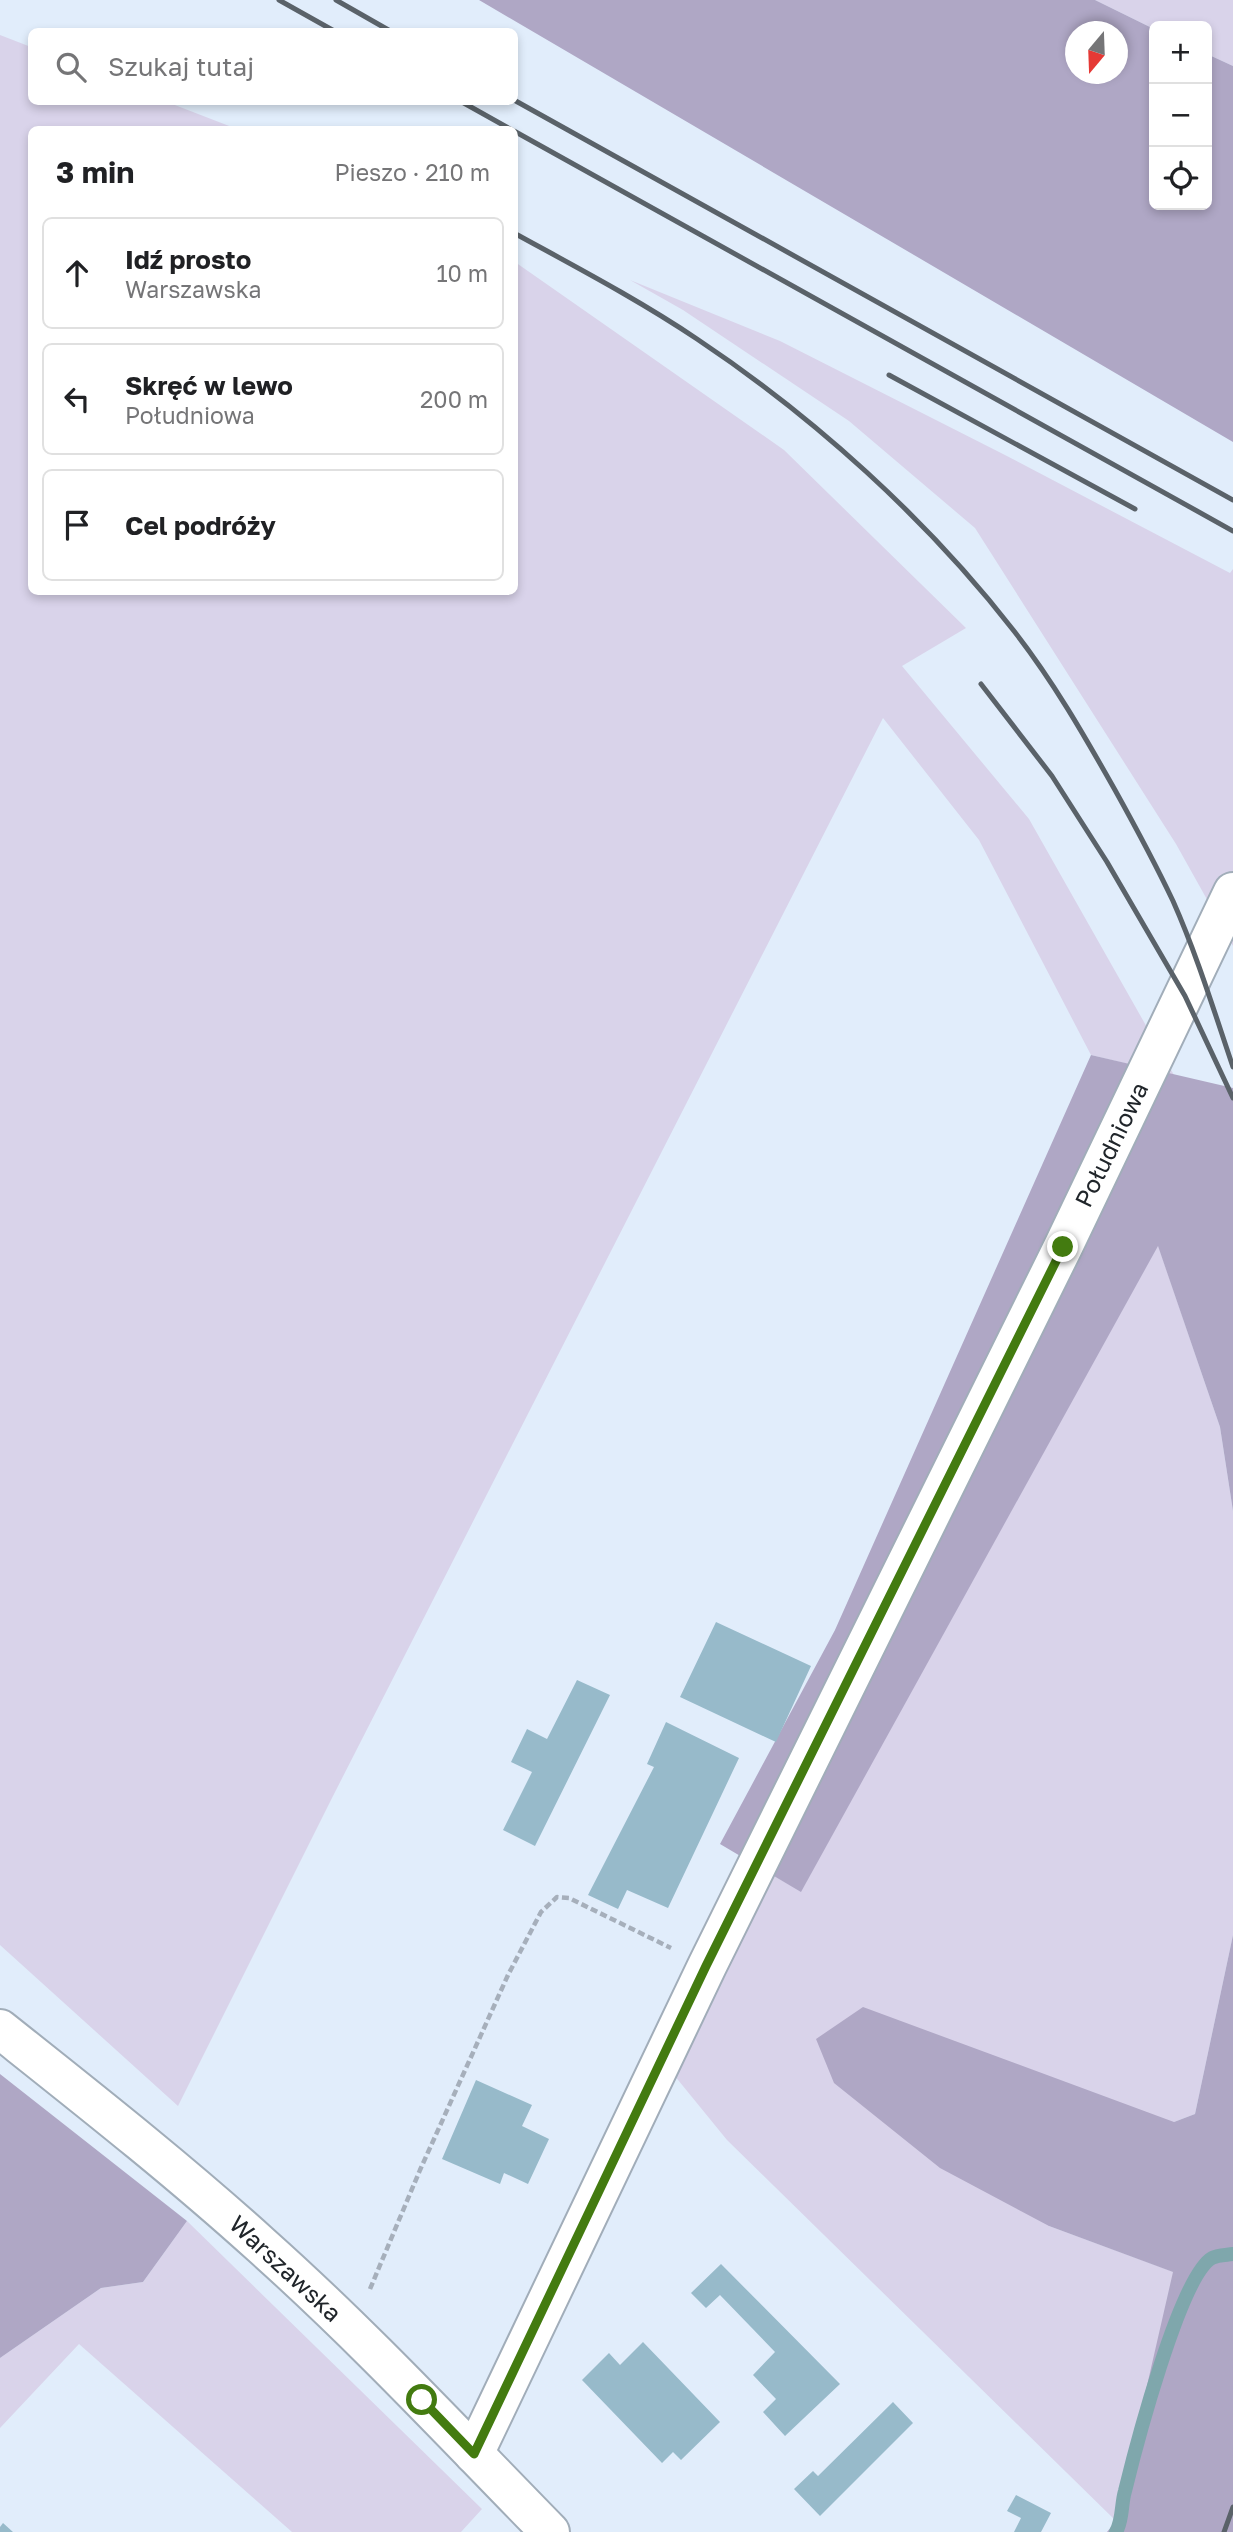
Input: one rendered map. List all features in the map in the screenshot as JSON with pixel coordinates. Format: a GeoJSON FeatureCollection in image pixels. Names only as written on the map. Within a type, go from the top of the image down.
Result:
{"type":"FeatureCollection","features":[{"type":"Feature","properties":{"kind":"street","name":"Południowa"},"geometry":{"type":"LineString","coordinates":[[474,2454],[706,1966],[1069,1235],[1233,892]]}},
{"type":"Feature","properties":{"kind":"street","name":"Warszawska"},"geometry":{"type":"LineString","coordinates":[[0,2029],[172,2166],[263,2246],[550,2532]]}},
{"type":"Feature","properties":{"kind":"path"},"geometry":{"type":"LineString","coordinates":[[352,2332],[420,2170],[508,1975],[541,1912],[557,1897],[569,1898],[706,1966]]}},
{"type":"Feature","properties":{"kind":"shaded area"},"geometry":{"type":"Polygon","coordinates":[[[479,0],[1095,0],[1149,27],[1149,210],[1212,210],[1212,56],[1233,66],[1233,442],[479,0]]]}},
{"type":"Feature","properties":{"kind":"shaded area"},"geometry":{"type":"Polygon","coordinates":[[[1095,0],[1233,0],[1233,66],[1212,56],[1212,21],[1149,21],[1149,27],[1095,0]]]}},
{"type":"Feature","properties":{"kind":"shaded area"},"geometry":{"type":"Polygon","coordinates":[[[0,35],[28,46],[28,105],[175,105],[229,126],[28,126],[28,595],[518,595],[518,264],[784,450],[966,628],[902,666],[1029,819],[1174,1075],[1091,1055],[979,840],[883,718],[333,1796],[178,2106],[0,1945],[0,35]]]}},
{"type":"Feature","properties":{"kind":"shaded area"},"geometry":{"type":"Polygon","coordinates":[[[630,280],[780,341],[1230,573],[1233,569],[1233,946],[1176,844],[975,528],[849,421],[683,310],[630,280]]]}},
{"type":"Feature","properties":{"kind":"shaded area"},"geometry":{"type":"Polygon","coordinates":[[[1091,1055],[1233,1088],[1233,1511],[1220,1427],[1158,1246],[801,1892],[720,1844],[835,1630],[1091,1055]]]}},
{"type":"Feature","properties":{"kind":"shaded area"},"geometry":{"type":"Polygon","coordinates":[[[1158,1245],[1220,1427],[1233,1511],[1233,1935],[1195,2114],[1174,2122],[1049,2226],[1174,2272],[1116,2521],[727,2140],[674,2075],[772,1875],[801,1891],[1158,1245]]]}},
{"type":"Feature","properties":{"kind":"shaded area"},"geometry":{"type":"Polygon","coordinates":[[[1233,1935],[1233,2532],[1107,2532],[1116,2521],[1173,2272],[1049,2226],[940,2168],[834,2083],[816,2039],[863,2007],[1174,2122],[1195,2114],[1233,1935]]]}},
{"type":"Feature","properties":{"kind":"shaded area"},"geometry":{"type":"Polygon","coordinates":[[[0,2074],[187,2221],[143,2282],[101,2288],[0,2358],[0,2074]]]}},
{"type":"Feature","properties":{"kind":"shaded area"},"geometry":{"type":"Polygon","coordinates":[[[187,2221],[482,2509],[461,2532],[292,2532],[79,2344],[0,2428],[0,2358],[101,2288],[143,2282],[187,2221]]]}},
{"type":"Feature","properties":{"kind":"building"},"geometry":{"type":"Polygon","coordinates":[[[716,1622],[811,1666],[776,1742],[680,1697],[716,1622]]]}},
{"type":"Feature","properties":{"kind":"building"},"geometry":{"type":"Polygon","coordinates":[[[577,1680],[610,1695],[535,1846],[503,1830],[532,1772],[511,1762],[527,1729],[547,1739],[577,1680]]]}},
{"type":"Feature","properties":{"kind":"building"},"geometry":{"type":"Polygon","coordinates":[[[666,1722],[739,1758],[668,1908],[627,1890],[618,1909],[588,1895],[654,1767],[647,1764],[666,1722]]]}},
{"type":"Feature","properties":{"kind":"building"},"geometry":{"type":"Polygon","coordinates":[[[476,2080],[532,2105],[522,2126],[549,2139],[528,2184],[504,2173],[500,2184],[442,2159],[476,2080]]]}},
{"type":"Feature","properties":{"kind":"building"},"geometry":{"type":"Polygon","coordinates":[[[721,2264],[840,2384],[785,2436],[763,2412],[776,2399],[753,2375],[775,2352],[720,2295],[706,2308],[691,2293],[721,2264]]]}},
{"type":"Feature","properties":{"kind":"building"},"geometry":{"type":"Polygon","coordinates":[[[643,2342],[720,2422],[681,2460],[673,2452],[662,2463],[582,2380],[609,2353],[620,2365],[643,2342]]]}},
{"type":"Feature","properties":{"kind":"building"},"geometry":{"type":"Polygon","coordinates":[[[893,2402],[913,2423],[820,2516],[794,2489],[813,2471],[818,2476],[893,2402]]]}},
{"type":"Feature","properties":{"kind":"building"},"geometry":{"type":"Polygon","coordinates":[[[1016,2495],[1051,2513],[1041,2532],[1014,2532],[1021,2518],[1007,2511],[1016,2495]]]}},
{"type":"Feature","properties":{"kind":"building"},"geometry":{"type":"Polygon","coordinates":[[[3,2523],[13,2532],[0,2532],[3,2523]]]}},
{"type":"Feature","properties":{"kind":"waterway"},"geometry":{"type":"LineString","coordinates":[[1116,2532],[1148,2404],[1186,2296],[1199,2271],[1212,2258],[1233,2254]]}},
{"type":"Feature","properties":{"kind":"railway"},"geometry":{"type":"LineString","coordinates":[[279,0],[329,28]]}},
{"type":"Feature","properties":{"kind":"railway"},"geometry":{"type":"LineString","coordinates":[[336,0],[385,28]]}},
{"type":"Feature","properties":{"kind":"railway"},"geometry":{"type":"LineString","coordinates":[[518,102],[1233,500]]}},
{"type":"Feature","properties":{"kind":"railway"},"geometry":{"type":"LineString","coordinates":[[467,105],[505,126]]}},
{"type":"Feature","properties":{"kind":"railway"},"geometry":{"type":"LineString","coordinates":[[518,133],[1233,531]]}},
{"type":"Feature","properties":{"kind":"railway"},"geometry":{"type":"LineString","coordinates":[[518,235],[607,284],[741,369],[867,472],[980,589],[1055,689],[1145,845],[1182,921],[1233,1067]]}},
{"type":"Feature","properties":{"kind":"railway"},"geometry":{"type":"LineString","coordinates":[[889,375],[1135,509]]}},
{"type":"Feature","properties":{"kind":"railway"},"geometry":{"type":"LineString","coordinates":[[981,684],[1052,776],[1107,862],[1185,996],[1233,1098]]}},
{"type":"Feature","properties":{"kind":"railway"},"geometry":{"type":"LineString","coordinates":[[1224,2532],[1233,2507]]}},
{"type":"Feature","properties":{"kind":"route"},"geometry":{"type":"LineString","coordinates":[[422,2400],[474,2454],[706,1966],[1063,1247]]}}]}
